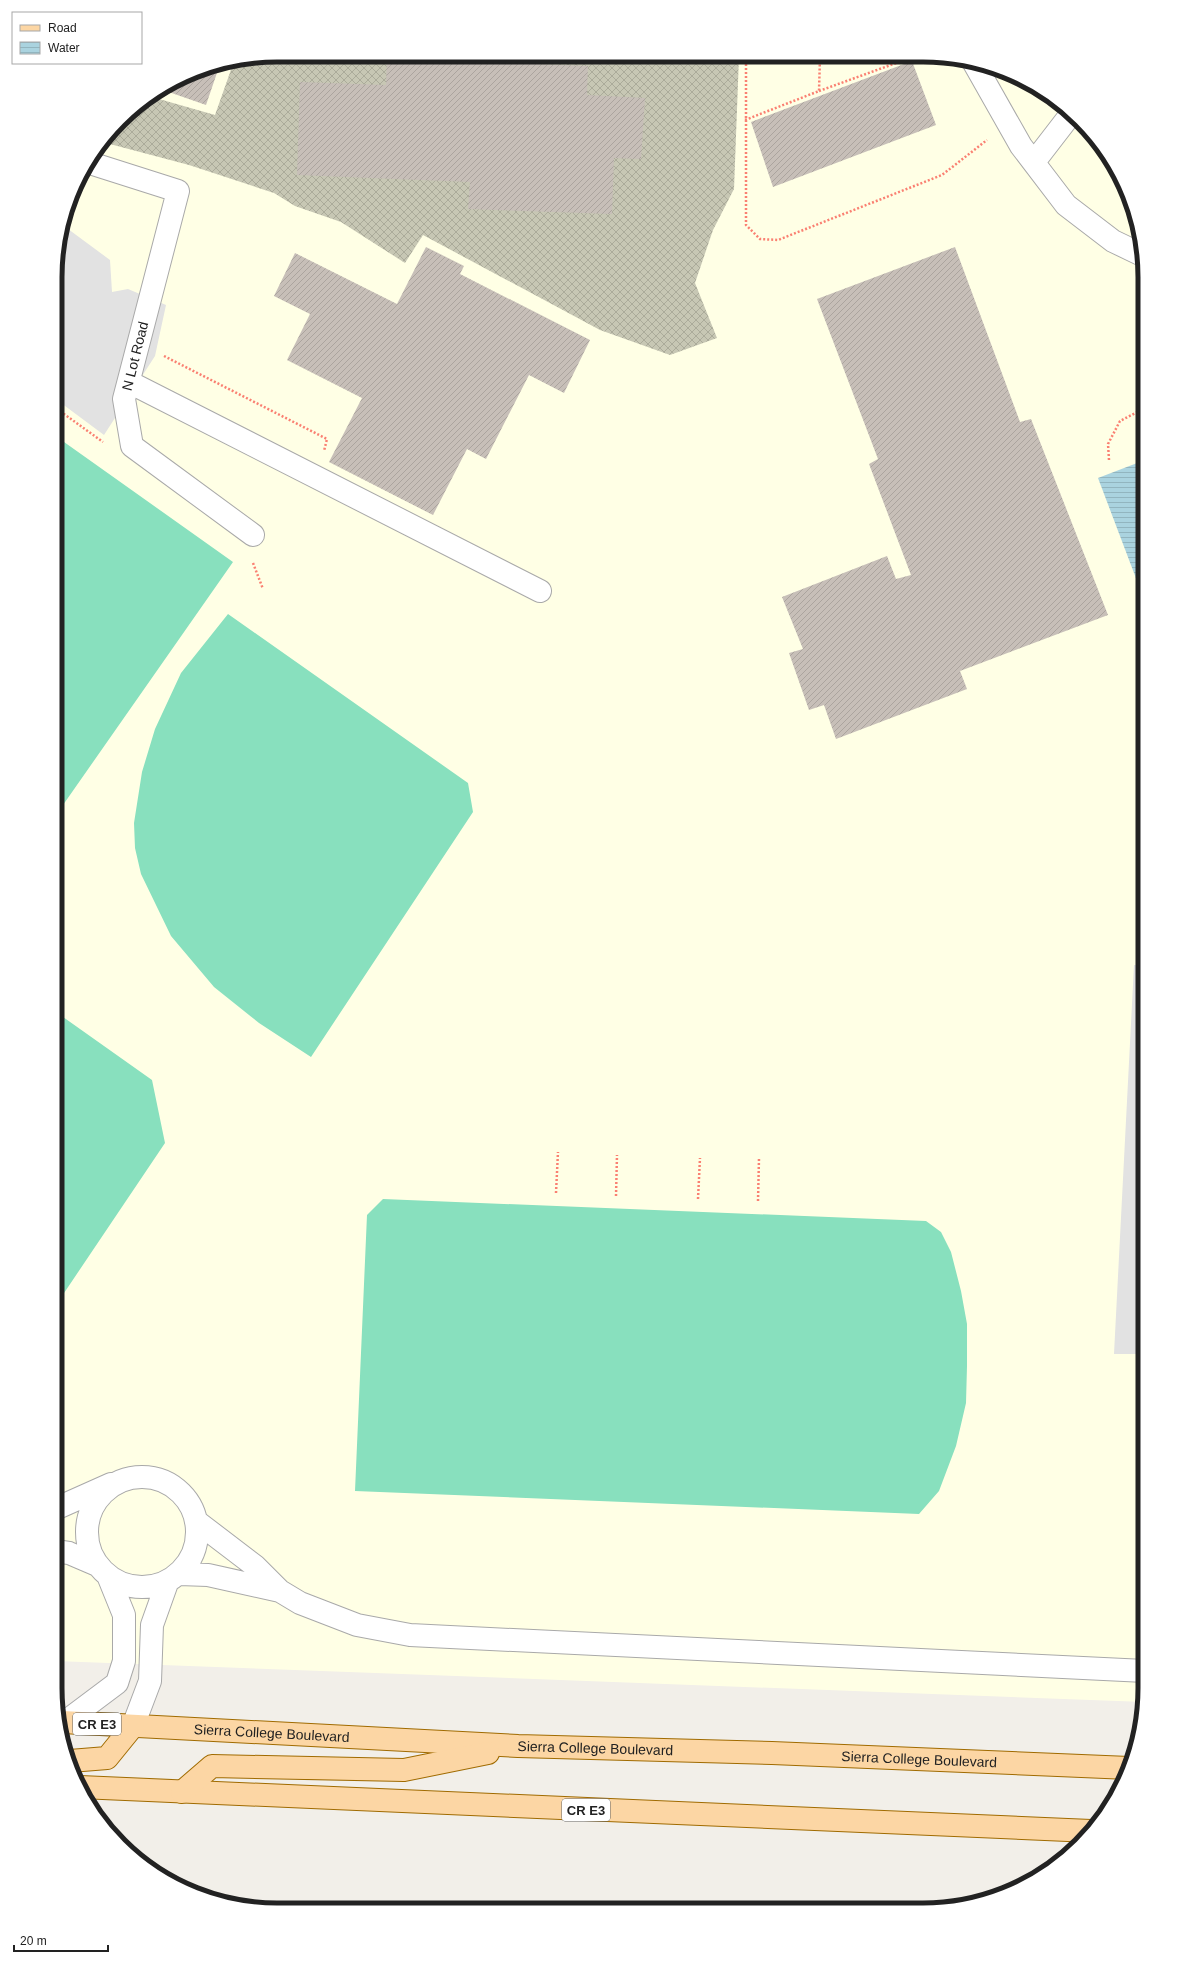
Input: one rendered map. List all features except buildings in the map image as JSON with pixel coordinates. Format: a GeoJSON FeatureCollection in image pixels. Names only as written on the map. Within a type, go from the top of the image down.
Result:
{"type":"FeatureCollection","features":[{"type":"Feature","properties":{"kind":"main road","name":"Sierra College Boulevard"},"geometry":{"type":"LineString","coordinates":[[65,1722],[518,1746],[772,1753],[1123,1768]]}},
{"type":"Feature","properties":{"kind":"main road"},"geometry":{"type":"LineString","coordinates":[[74,1761],[107,1758],[133,1726]]}},
{"type":"Feature","properties":{"kind":"main road"},"geometry":{"type":"LineString","coordinates":[[182,1792],[212,1766],[404,1770],[518,1746]]}},
{"type":"Feature","properties":{"kind":"main road","name":"CR E3"},"geometry":{"type":"LineString","coordinates":[[87,1787],[1084,1831]]}},
{"type":"Feature","properties":{"kind":"street"},"geometry":{"type":"LineString","coordinates":[[977,69],[1021,146],[1066,205],[1113,241],[1136,252]]}},
{"type":"Feature","properties":{"kind":"street"},"geometry":{"type":"LineString","coordinates":[[1034,162],[1068,118]]}},
{"type":"Feature","properties":{"kind":"street","name":"N Lot Road"},"geometry":{"type":"LineString","coordinates":[[94,164],[178,191],[124,398],[132,446],[253,534]]}},
{"type":"Feature","properties":{"kind":"street"},"geometry":{"type":"LineString","coordinates":[[129,382],[540,591]]}},
{"type":"Feature","properties":{"kind":"street"},"geometry":{"type":"LineString","coordinates":[[62,1506],[123,1479],[140,1476],[158,1478],[173,1486],[186,1498],[196,1521],[194,1551],[173,1578],[152,1625],[150,1681],[133,1726]]}},
{"type":"Feature","properties":{"kind":"street"},"geometry":{"type":"LineString","coordinates":[[65,1721],[117,1682],[124,1661],[124,1615],[103,1572],[88,1550],[86,1533],[88,1515],[108,1487],[123,1479]]}},
{"type":"Feature","properties":{"kind":"street"},"geometry":{"type":"LineString","coordinates":[[196,1521],[255,1566],[280,1591],[300,1603],[357,1625],[410,1635],[1138,1671]]}},
{"type":"Feature","properties":{"kind":"street"},"geometry":{"type":"LineString","coordinates":[[62,1552],[69,1553],[125,1586],[146,1588],[173,1578],[208,1575],[280,1591]]}},
{"type":"Feature","properties":{"kind":"path"},"geometry":{"type":"LineString","coordinates":[[746,62],[746,225],[760,239],[778,240],[942,175],[988,140]]}},
{"type":"Feature","properties":{"kind":"path"},"geometry":{"type":"LineString","coordinates":[[819,91],[820,62]]}},
{"type":"Feature","properties":{"kind":"path"},"geometry":{"type":"LineString","coordinates":[[745,120],[826,88],[898,62]]}},
{"type":"Feature","properties":{"kind":"path"},"geometry":{"type":"LineString","coordinates":[[874,70],[875,76]]}},
{"type":"Feature","properties":{"kind":"path"},"geometry":{"type":"LineString","coordinates":[[826,88],[827,93]]}},
{"type":"Feature","properties":{"kind":"path"},"geometry":{"type":"LineString","coordinates":[[780,106],[781,111]]}},
{"type":"Feature","properties":{"kind":"path"},"geometry":{"type":"LineString","coordinates":[[161,354],[327,439]]}},
{"type":"Feature","properties":{"kind":"path"},"geometry":{"type":"LineString","coordinates":[[1109,460],[1108,444],[1120,421],[1138,412]]}},
{"type":"Feature","properties":{"kind":"path"},"geometry":{"type":"LineString","coordinates":[[556,1193],[558,1152]]}},
{"type":"Feature","properties":{"kind":"path"},"geometry":{"type":"LineString","coordinates":[[616,1196],[617,1155]]}},
{"type":"Feature","properties":{"kind":"path"},"geometry":{"type":"LineString","coordinates":[[698,1199],[700,1158]]}},
{"type":"Feature","properties":{"kind":"path"},"geometry":{"type":"LineString","coordinates":[[758,1201],[759,1158]]}},
{"type":"Feature","properties":{"kind":"shaded area"},"geometry":{"type":"Polygon","coordinates":[[[263,62],[937,62],[978,69],[1018,84],[1042,98],[1065,115],[1085,135],[1102,158],[1116,182],[1127,208],[1134,235],[1138,263],[1138,1702],[62,1661],[62,263],[69,222],[84,182],[98,158],[115,135],[135,115],[158,98],[182,84],[208,73],[235,66],[263,62]]]}},
{"type":"Feature","properties":{"kind":"shaded area"},"geometry":{"type":"Polygon","coordinates":[[[263,62],[739,62],[734,189],[713,230],[695,283],[717,338],[670,355],[600,330],[423,235],[405,263],[341,222],[295,206],[274,193],[189,165],[108,144],[135,115],[157,98],[215,115],[232,67],[263,62]]]}},
{"type":"Feature","properties":{"kind":"shaded area"},"geometry":{"type":"Polygon","coordinates":[[[67,229],[110,260],[112,292],[128,289],[166,305],[155,356],[104,435],[62,404],[62,263],[67,229]]]}},
{"type":"Feature","properties":{"kind":"shaded area"},"geometry":{"type":"Polygon","coordinates":[[[1134,965],[1138,965],[1138,1354],[1114,1354],[1134,965]]]}},
{"type":"Feature","properties":{"kind":"green space"},"geometry":{"type":"Polygon","coordinates":[[[62,441],[233,562],[62,806],[62,441]]]}},
{"type":"Feature","properties":{"kind":"green space"},"geometry":{"type":"Polygon","coordinates":[[[228,614],[468,783],[473,812],[311,1057],[259,1023],[214,987],[171,936],[141,874],[135,848],[134,823],[142,772],[155,729],[181,673],[228,614]]]}},
{"type":"Feature","properties":{"kind":"green space"},"geometry":{"type":"Polygon","coordinates":[[[62,1016],[152,1080],[165,1143],[62,1296],[62,1016]]]}},
{"type":"Feature","properties":{"kind":"green space"},"geometry":{"type":"Polygon","coordinates":[[[383,1199],[926,1221],[941,1232],[951,1252],[961,1291],[967,1324],[966,1403],[956,1446],[939,1491],[919,1514],[355,1491],[367,1215],[383,1199]]]}},
{"type":"Feature","properties":{"kind":"water"},"geometry":{"type":"Polygon","coordinates":[[[1138,463],[1138,584],[1098,478],[1138,463]]]}}]}
